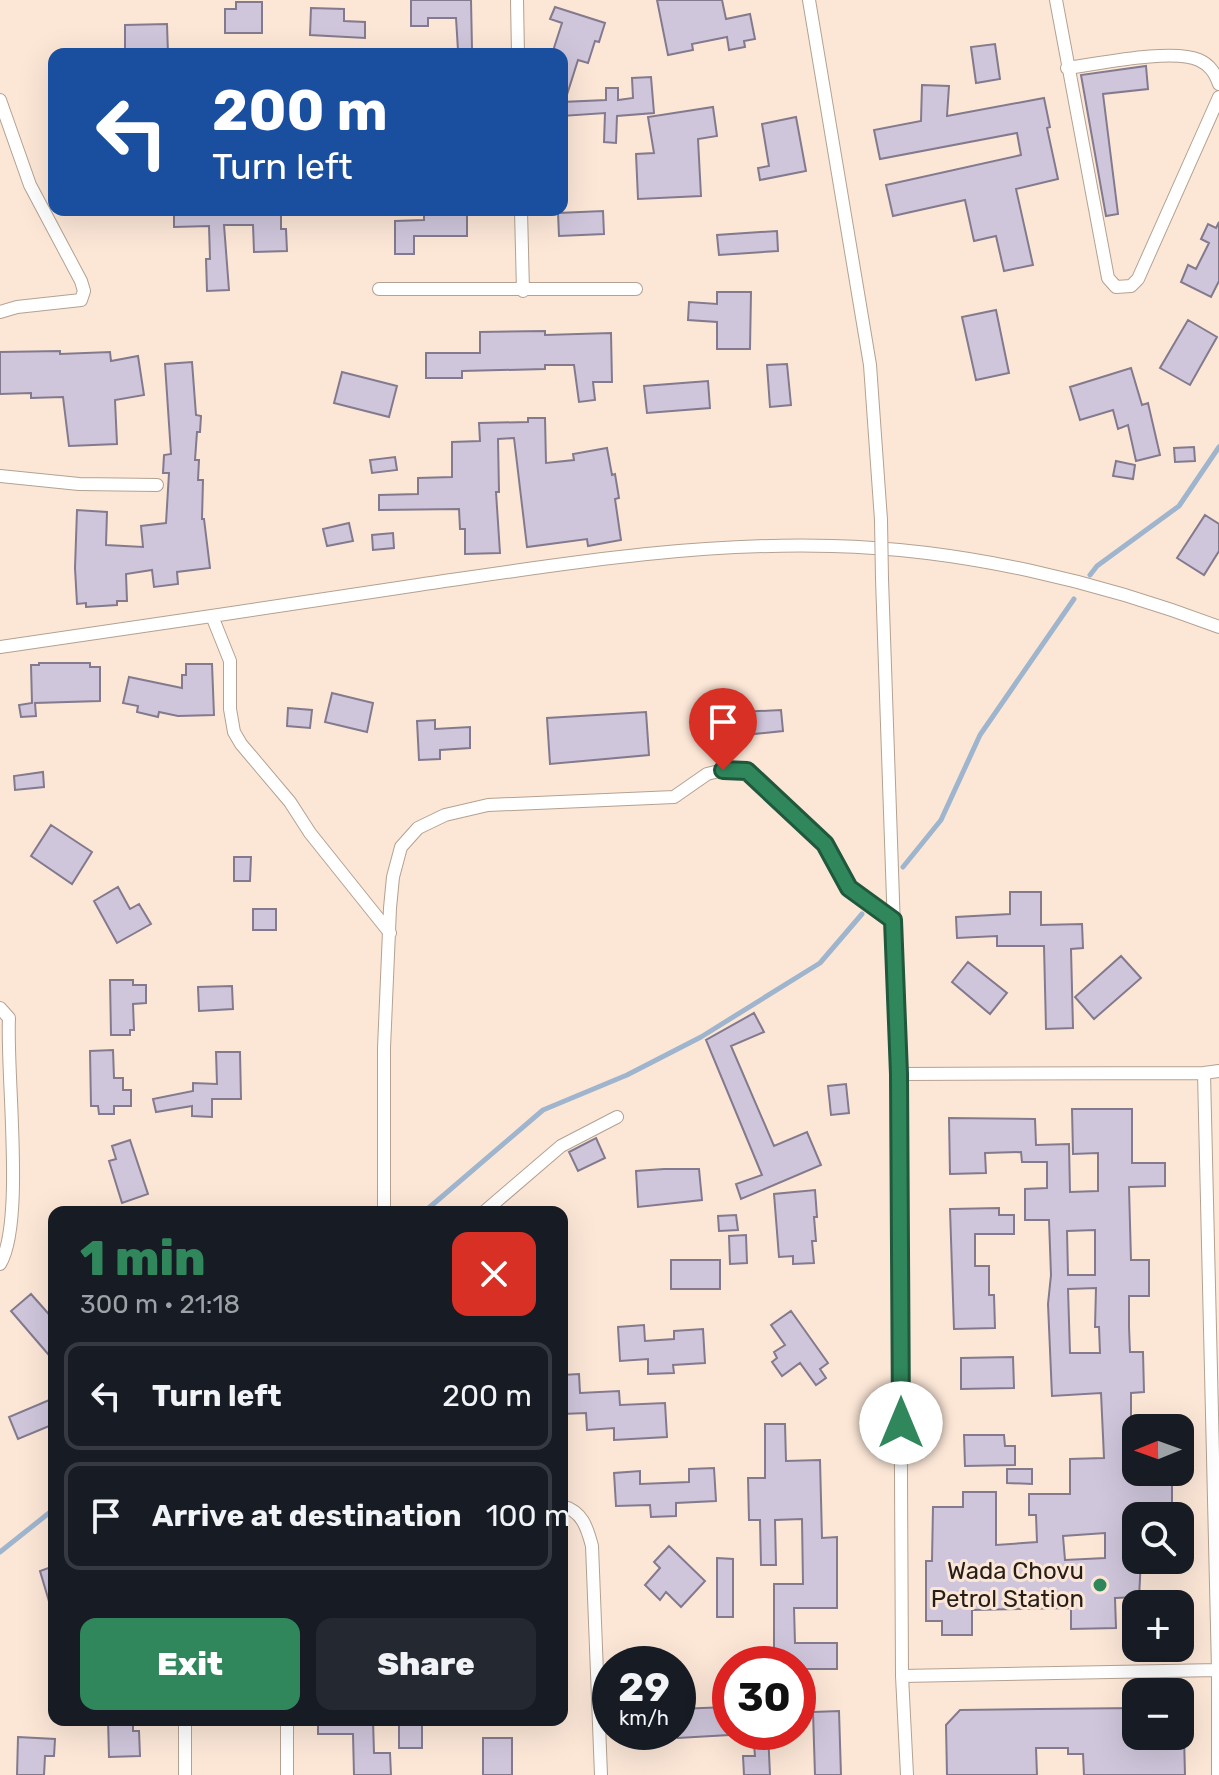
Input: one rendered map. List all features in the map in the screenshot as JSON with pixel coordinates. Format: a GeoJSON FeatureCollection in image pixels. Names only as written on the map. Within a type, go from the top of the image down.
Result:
{"type":"FeatureCollection","features":[{"type":"Feature","properties":{"kind":"street"},"geometry":{"type":"LineString","coordinates":[[517,0],[518,48]]}},
{"type":"Feature","properties":{"kind":"street"},"geometry":{"type":"LineString","coordinates":[[809,0],[870,365],[881,520],[899,1074],[902,1676],[907,1775]]}},
{"type":"Feature","properties":{"kind":"street"},"geometry":{"type":"LineString","coordinates":[[1056,0],[1108,278],[1116,287],[1131,286],[1138,279],[1219,97]]}},
{"type":"Feature","properties":{"kind":"street"},"geometry":{"type":"LineString","coordinates":[[1067,68],[1175,56],[1197,59],[1210,67],[1219,84]]}},
{"type":"Feature","properties":{"kind":"street"},"geometry":{"type":"LineString","coordinates":[[0,100],[30,185],[84,291],[81,300],[17,307],[0,312]]}},
{"type":"Feature","properties":{"kind":"street"},"geometry":{"type":"LineString","coordinates":[[521,216],[523,291]]}},
{"type":"Feature","properties":{"kind":"street"},"geometry":{"type":"LineString","coordinates":[[379,289],[636,289]]}},
{"type":"Feature","properties":{"kind":"street"},"geometry":{"type":"LineString","coordinates":[[0,476],[79,484],[157,485]]}},
{"type":"Feature","properties":{"kind":"street"},"geometry":{"type":"LineString","coordinates":[[0,647],[606,557],[745,546],[834,546],[969,559],[1155,603],[1219,627]]}},
{"type":"Feature","properties":{"kind":"street"},"geometry":{"type":"LineString","coordinates":[[212,616],[230,661],[230,709],[234,732],[390,933]]}},
{"type":"Feature","properties":{"kind":"street"},"geometry":{"type":"LineString","coordinates":[[384,1206],[385,979],[393,877],[401,847],[418,828],[445,815],[488,805],[674,797],[707,774],[723,770],[747,771],[825,844],[849,888],[893,920]]}},
{"type":"Feature","properties":{"kind":"street"},"geometry":{"type":"LineString","coordinates":[[0,1008],[9,1018],[12,1197],[8,1244],[0,1264]]}},
{"type":"Feature","properties":{"kind":"street"},"geometry":{"type":"LineString","coordinates":[[899,1074],[1219,1071]]}},
{"type":"Feature","properties":{"kind":"street"},"geometry":{"type":"LineString","coordinates":[[1204,1073],[1218,1775]]}},
{"type":"Feature","properties":{"kind":"street"},"geometry":{"type":"LineString","coordinates":[[491,1206],[561,1146],[617,1117]]}},
{"type":"Feature","properties":{"kind":"street"},"geometry":{"type":"LineString","coordinates":[[568,1508],[574,1509],[586,1525],[592,1546],[601,1775]]}},
{"type":"Feature","properties":{"kind":"street"},"geometry":{"type":"LineString","coordinates":[[902,1676],[1218,1670]]}},
{"type":"Feature","properties":{"kind":"street"},"geometry":{"type":"LineString","coordinates":[[185,1726],[185,1775]]}},
{"type":"Feature","properties":{"kind":"street"},"geometry":{"type":"LineString","coordinates":[[287,1726],[287,1775]]}},
{"type":"Feature","properties":{"kind":"building"},"geometry":{"type":"Polygon","coordinates":[[[411,0],[471,0],[472,48],[458,48],[456,18],[428,18],[428,26],[411,26],[411,0]]]}},
{"type":"Feature","properties":{"kind":"building"},"geometry":{"type":"Polygon","coordinates":[[[657,0],[722,0],[726,19],[750,14],[755,39],[744,41],[745,47],[729,50],[727,37],[692,44],[693,50],[668,55],[657,0]]]}},
{"type":"Feature","properties":{"kind":"building"},"geometry":{"type":"Polygon","coordinates":[[[236,2],[262,2],[262,33],[225,33],[225,9],[236,9],[236,2]]]}},
{"type":"Feature","properties":{"kind":"building"},"geometry":{"type":"Polygon","coordinates":[[[555,7],[605,23],[588,63],[578,60],[568,92],[568,48],[554,48],[562,23],[550,19],[555,7]]]}},
{"type":"Feature","properties":{"kind":"building"},"geometry":{"type":"Polygon","coordinates":[[[311,8],[344,9],[344,21],[365,22],[365,38],[310,35],[311,8]]]}},
{"type":"Feature","properties":{"kind":"building"},"geometry":{"type":"Polygon","coordinates":[[[167,24],[168,48],[125,48],[125,25],[167,24]]]}},
{"type":"Feature","properties":{"kind":"building"},"geometry":{"type":"Polygon","coordinates":[[[995,44],[1000,79],[976,83],[971,47],[995,44]]]}},
{"type":"Feature","properties":{"kind":"building"},"geometry":{"type":"Polygon","coordinates":[[[1146,66],[1148,89],[1103,94],[1118,214],[1106,216],[1081,75],[1146,66]]]}},
{"type":"Feature","properties":{"kind":"building"},"geometry":{"type":"Polygon","coordinates":[[[651,77],[654,113],[617,116],[616,143],[604,142],[605,113],[568,116],[568,102],[606,100],[606,88],[618,88],[618,100],[633,98],[632,78],[651,77]]]}},
{"type":"Feature","properties":{"kind":"building"},"geometry":{"type":"Polygon","coordinates":[[[922,85],[949,86],[947,116],[1044,98],[1058,179],[1016,189],[1033,265],[1004,271],[996,236],[974,241],[965,200],[893,216],[886,185],[1021,155],[1017,133],[880,159],[874,130],[921,121],[922,85]]]}},
{"type":"Feature","properties":{"kind":"building"},"geometry":{"type":"Polygon","coordinates":[[[713,107],[717,136],[698,139],[701,196],[638,199],[636,154],[654,153],[648,117],[713,107]]]}},
{"type":"Feature","properties":{"kind":"building"},"geometry":{"type":"Polygon","coordinates":[[[796,117],[806,171],[760,180],[758,168],[769,166],[762,124],[796,117]]]}},
{"type":"Feature","properties":{"kind":"building"},"geometry":{"type":"Polygon","coordinates":[[[603,211],[604,234],[559,236],[558,216],[568,216],[568,213],[603,211]]]}},
{"type":"Feature","properties":{"kind":"building"},"geometry":{"type":"Polygon","coordinates":[[[174,216],[281,216],[281,229],[286,229],[287,251],[254,252],[253,225],[224,225],[229,290],[207,291],[209,226],[174,227],[174,216]]]}},
{"type":"Feature","properties":{"kind":"building"},"geometry":{"type":"Polygon","coordinates":[[[424,216],[467,216],[467,236],[414,236],[414,254],[395,254],[395,221],[424,220],[424,216]]]}},
{"type":"Feature","properties":{"kind":"building"},"geometry":{"type":"Polygon","coordinates":[[[1219,222],[1219,281],[1211,297],[1181,282],[1188,265],[1196,269],[1209,243],[1201,239],[1208,224],[1216,228],[1219,222]]]}},
{"type":"Feature","properties":{"kind":"building"},"geometry":{"type":"Polygon","coordinates":[[[777,231],[778,251],[719,255],[717,235],[777,231]]]}},
{"type":"Feature","properties":{"kind":"building"},"geometry":{"type":"Polygon","coordinates":[[[717,292],[751,292],[750,349],[717,349],[717,322],[688,320],[689,302],[717,304],[717,292]]]}},
{"type":"Feature","properties":{"kind":"building"},"geometry":{"type":"Polygon","coordinates":[[[996,310],[1009,373],[976,380],[962,317],[996,310]]]}},
{"type":"Feature","properties":{"kind":"building"},"geometry":{"type":"Polygon","coordinates":[[[1188,320],[1217,337],[1190,385],[1160,368],[1188,320]]]}},
{"type":"Feature","properties":{"kind":"building"},"geometry":{"type":"Polygon","coordinates":[[[545,331],[545,335],[611,333],[612,382],[593,382],[595,400],[579,402],[574,365],[545,365],[545,369],[462,371],[462,378],[426,378],[426,353],[480,353],[480,332],[545,331]]]}},
{"type":"Feature","properties":{"kind":"building"},"geometry":{"type":"Polygon","coordinates":[[[60,351],[60,354],[110,352],[111,361],[138,356],[144,395],[115,400],[117,444],[69,446],[63,397],[31,398],[31,393],[0,394],[0,352],[60,351]]]}},
{"type":"Feature","properties":{"kind":"building"},"geometry":{"type":"Polygon","coordinates":[[[192,362],[196,415],[201,416],[195,460],[199,460],[198,480],[203,480],[202,519],[210,568],[177,572],[178,584],[154,587],[152,570],[126,574],[127,601],[117,601],[117,605],[86,607],[86,603],[77,604],[77,510],[107,512],[106,545],[143,547],[141,526],[166,523],[169,473],[163,473],[164,455],[171,454],[165,364],[192,362]]]}},
{"type":"Feature","properties":{"kind":"building"},"geometry":{"type":"Polygon","coordinates":[[[787,364],[791,405],[770,407],[767,365],[787,364]]]}},
{"type":"Feature","properties":{"kind":"building"},"geometry":{"type":"Polygon","coordinates":[[[1131,368],[1142,405],[1148,403],[1160,455],[1136,461],[1128,425],[1118,429],[1113,410],[1080,420],[1070,387],[1131,368]]]}},
{"type":"Feature","properties":{"kind":"building"},"geometry":{"type":"Polygon","coordinates":[[[342,372],[397,386],[389,417],[334,403],[342,372]]]}},
{"type":"Feature","properties":{"kind":"building"},"geometry":{"type":"Polygon","coordinates":[[[708,381],[710,408],[647,413],[644,386],[708,381]]]}},
{"type":"Feature","properties":{"kind":"building"},"geometry":{"type":"Polygon","coordinates":[[[528,418],[545,418],[546,463],[574,460],[573,454],[607,448],[619,498],[615,499],[621,540],[588,546],[587,539],[527,547],[514,438],[498,439],[499,492],[496,492],[500,553],[465,554],[465,529],[460,529],[459,509],[379,510],[379,495],[418,494],[418,478],[452,477],[452,442],[480,441],[479,423],[528,422],[528,418]]]}},
{"type":"Feature","properties":{"kind":"building"},"geometry":{"type":"Polygon","coordinates":[[[1194,447],[1195,461],[1175,462],[1174,448],[1194,447]]]}},
{"type":"Feature","properties":{"kind":"building"},"geometry":{"type":"Polygon","coordinates":[[[395,457],[397,470],[372,473],[370,460],[395,457]]]}},
{"type":"Feature","properties":{"kind":"building"},"geometry":{"type":"Polygon","coordinates":[[[1116,461],[1135,465],[1133,479],[1113,476],[1116,461]]]}},
{"type":"Feature","properties":{"kind":"building"},"geometry":{"type":"Polygon","coordinates":[[[1205,515],[1219,524],[1219,551],[1204,575],[1177,558],[1205,515]]]}},
{"type":"Feature","properties":{"kind":"building"},"geometry":{"type":"Polygon","coordinates":[[[349,523],[353,541],[327,546],[323,529],[349,523]]]}},
{"type":"Feature","properties":{"kind":"building"},"geometry":{"type":"Polygon","coordinates":[[[393,533],[394,548],[373,550],[372,535],[393,533]]]}},
{"type":"Feature","properties":{"kind":"building"},"geometry":{"type":"Polygon","coordinates":[[[90,663],[90,667],[100,667],[100,701],[35,703],[36,716],[21,717],[19,705],[32,703],[31,665],[90,663]]]}},
{"type":"Feature","properties":{"kind":"building"},"geometry":{"type":"Polygon","coordinates":[[[186,664],[212,664],[214,715],[178,716],[159,712],[158,717],[137,712],[138,706],[123,703],[129,677],[182,688],[186,664]]]}},
{"type":"Feature","properties":{"kind":"building"},"geometry":{"type":"Polygon","coordinates":[[[332,693],[373,703],[367,732],[325,722],[332,693]]]}},
{"type":"Feature","properties":{"kind":"building"},"geometry":{"type":"Polygon","coordinates":[[[288,708],[312,710],[310,728],[287,726],[288,708]]]}},
{"type":"Feature","properties":{"kind":"building"},"geometry":{"type":"Polygon","coordinates":[[[781,710],[783,731],[744,735],[744,739],[700,740],[699,714],[781,710]]]}},
{"type":"Feature","properties":{"kind":"building"},"geometry":{"type":"Polygon","coordinates":[[[646,712],[649,755],[550,764],[547,718],[646,712]]]}},
{"type":"Feature","properties":{"kind":"building"},"geometry":{"type":"Polygon","coordinates":[[[435,720],[435,729],[470,727],[470,748],[440,750],[440,759],[419,760],[417,721],[435,720]]]}},
{"type":"Feature","properties":{"kind":"building"},"geometry":{"type":"Polygon","coordinates":[[[43,772],[44,787],[15,790],[14,776],[43,772]]]}},
{"type":"Feature","properties":{"kind":"building"},"geometry":{"type":"Polygon","coordinates":[[[51,825],[92,852],[72,884],[31,856],[51,825]]]}},
{"type":"Feature","properties":{"kind":"building"},"geometry":{"type":"Polygon","coordinates":[[[234,857],[251,857],[250,881],[234,881],[234,857]]]}},
{"type":"Feature","properties":{"kind":"building"},"geometry":{"type":"Polygon","coordinates":[[[118,887],[130,909],[139,904],[151,924],[117,943],[94,901],[118,887]]]}},
{"type":"Feature","properties":{"kind":"building"},"geometry":{"type":"Polygon","coordinates":[[[1010,892],[1041,892],[1041,925],[1082,924],[1083,948],[1071,949],[1073,1028],[1046,1029],[1044,946],[997,946],[997,936],[957,938],[956,917],[1010,914],[1010,892]]]}},
{"type":"Feature","properties":{"kind":"building"},"geometry":{"type":"Polygon","coordinates":[[[253,909],[276,909],[276,930],[253,930],[253,909]]]}},
{"type":"Feature","properties":{"kind":"building"},"geometry":{"type":"Polygon","coordinates":[[[1121,956],[1141,978],[1094,1019],[1075,997],[1121,956]]]}},
{"type":"Feature","properties":{"kind":"building"},"geometry":{"type":"Polygon","coordinates":[[[968,962],[1007,993],[990,1014],[952,982],[968,962]]]}},
{"type":"Feature","properties":{"kind":"building"},"geometry":{"type":"Polygon","coordinates":[[[110,980],[133,980],[133,985],[146,985],[146,1003],[133,1004],[134,1030],[130,1030],[130,1035],[111,1035],[110,980]]]}},
{"type":"Feature","properties":{"kind":"building"},"geometry":{"type":"Polygon","coordinates":[[[232,986],[233,1009],[199,1011],[198,987],[232,986]]]}},
{"type":"Feature","properties":{"kind":"building"},"geometry":{"type":"Polygon","coordinates":[[[754,1013],[764,1032],[731,1046],[774,1146],[807,1132],[821,1165],[741,1199],[736,1184],[762,1175],[706,1040],[754,1013]]]}},
{"type":"Feature","properties":{"kind":"building"},"geometry":{"type":"Polygon","coordinates":[[[113,1050],[114,1078],[123,1078],[123,1090],[131,1090],[131,1106],[114,1106],[114,1114],[99,1114],[98,1106],[91,1106],[90,1051],[113,1050]]]}},
{"type":"Feature","properties":{"kind":"building"},"geometry":{"type":"Polygon","coordinates":[[[216,1052],[240,1052],[241,1099],[212,1099],[212,1117],[192,1116],[192,1106],[156,1112],[153,1099],[193,1091],[193,1083],[217,1084],[216,1052]]]}},
{"type":"Feature","properties":{"kind":"building"},"geometry":{"type":"Polygon","coordinates":[[[846,1084],[849,1113],[831,1115],[828,1086],[846,1084]]]}},
{"type":"Feature","properties":{"kind":"building"},"geometry":{"type":"Polygon","coordinates":[[[1072,1109],[1132,1109],[1132,1163],[1165,1163],[1165,1186],[1129,1187],[1131,1260],[1149,1260],[1149,1296],[1129,1296],[1130,1352],[1143,1352],[1144,1392],[1131,1393],[1131,1414],[1122,1414],[1122,1486],[1172,1486],[1172,1502],[1122,1502],[1122,1574],[1140,1574],[1139,1590],[1122,1590],[1122,1598],[1115,1598],[1116,1628],[1071,1629],[1071,1608],[972,1610],[972,1635],[942,1635],[942,1621],[926,1621],[926,1561],[932,1561],[933,1507],[963,1507],[963,1492],[996,1492],[996,1545],[1037,1542],[1036,1515],[1029,1515],[1029,1494],[1070,1494],[1070,1459],[1104,1458],[1101,1393],[1052,1396],[1048,1304],[1051,1275],[1049,1220],[1025,1220],[1025,1189],[1047,1188],[1047,1162],[1022,1162],[1021,1152],[985,1153],[986,1173],[950,1174],[949,1118],[1035,1119],[1036,1145],[1069,1144],[1070,1192],[1098,1191],[1098,1153],[1073,1154],[1072,1109]],[[1095,1230],[1067,1231],[1068,1275],[1095,1275],[1095,1230]],[[1096,1288],[1068,1289],[1070,1353],[1100,1353],[1099,1327],[1095,1327],[1096,1288]],[[1105,1533],[1063,1536],[1065,1560],[1105,1558],[1105,1533]]]}},
{"type":"Feature","properties":{"kind":"building"},"geometry":{"type":"Polygon","coordinates":[[[596,1138],[605,1158],[578,1171],[569,1152],[596,1138]]]}},
{"type":"Feature","properties":{"kind":"building"},"geometry":{"type":"Polygon","coordinates":[[[130,1140],[148,1194],[122,1203],[109,1161],[116,1159],[112,1146],[130,1140]]]}},
{"type":"Feature","properties":{"kind":"building"},"geometry":{"type":"Polygon","coordinates":[[[699,1169],[702,1200],[638,1207],[636,1171],[699,1169]]]}},
{"type":"Feature","properties":{"kind":"building"},"geometry":{"type":"Polygon","coordinates":[[[815,1190],[814,1263],[793,1264],[793,1256],[779,1257],[774,1194],[815,1190]]]}},
{"type":"Feature","properties":{"kind":"building"},"geometry":{"type":"Polygon","coordinates":[[[999,1208],[999,1215],[1014,1215],[1014,1234],[975,1234],[975,1266],[989,1266],[989,1295],[994,1295],[995,1328],[954,1329],[950,1209],[999,1208]]]}},
{"type":"Feature","properties":{"kind":"building"},"geometry":{"type":"Polygon","coordinates":[[[736,1215],[738,1230],[719,1231],[718,1216],[736,1215]]]}},
{"type":"Feature","properties":{"kind":"building"},"geometry":{"type":"Polygon","coordinates":[[[746,1235],[747,1263],[730,1264],[729,1236],[746,1235]]]}},
{"type":"Feature","properties":{"kind":"building"},"geometry":{"type":"Polygon","coordinates":[[[671,1260],[720,1260],[720,1289],[671,1289],[671,1260]]]}},
{"type":"Feature","properties":{"kind":"building"},"geometry":{"type":"Polygon","coordinates":[[[31,1294],[48,1313],[48,1354],[11,1311],[31,1294]]]}},
{"type":"Feature","properties":{"kind":"building"},"geometry":{"type":"Polygon","coordinates":[[[791,1311],[828,1363],[820,1369],[826,1378],[816,1385],[800,1363],[782,1376],[772,1362],[777,1358],[774,1352],[785,1345],[771,1325],[791,1311]]]}},
{"type":"Feature","properties":{"kind":"building"},"geometry":{"type":"Polygon","coordinates":[[[644,1325],[645,1341],[674,1339],[674,1331],[703,1329],[705,1363],[673,1365],[674,1373],[648,1374],[648,1359],[620,1361],[618,1327],[644,1325]]]}},
{"type":"Feature","properties":{"kind":"building"},"geometry":{"type":"Polygon","coordinates":[[[1013,1357],[1014,1388],[961,1389],[961,1358],[1013,1357]]]}},
{"type":"Feature","properties":{"kind":"building"},"geometry":{"type":"Polygon","coordinates":[[[579,1374],[580,1393],[619,1391],[620,1405],[665,1403],[667,1437],[614,1440],[614,1428],[587,1430],[586,1413],[568,1414],[568,1375],[579,1374]]]}},
{"type":"Feature","properties":{"kind":"building"},"geometry":{"type":"Polygon","coordinates":[[[48,1401],[48,1426],[18,1439],[9,1417],[48,1401]]]}},
{"type":"Feature","properties":{"kind":"building"},"geometry":{"type":"Polygon","coordinates":[[[765,1424],[785,1424],[786,1461],[820,1460],[822,1538],[837,1537],[837,1608],[794,1608],[795,1643],[837,1643],[837,1669],[816,1669],[816,1646],[774,1646],[774,1584],[803,1584],[802,1519],[775,1520],[776,1565],[761,1565],[760,1520],[749,1520],[748,1478],[765,1478],[765,1424]]]}},
{"type":"Feature","properties":{"kind":"building"},"geometry":{"type":"Polygon","coordinates":[[[964,1435],[1004,1435],[1005,1446],[1015,1446],[1015,1465],[965,1466],[964,1435]]]}},
{"type":"Feature","properties":{"kind":"building"},"geometry":{"type":"Polygon","coordinates":[[[714,1468],[716,1501],[676,1503],[676,1516],[651,1517],[650,1505],[616,1506],[614,1473],[640,1471],[640,1484],[689,1482],[689,1469],[714,1468]]]}},
{"type":"Feature","properties":{"kind":"building"},"geometry":{"type":"Polygon","coordinates":[[[1007,1469],[1032,1469],[1032,1484],[1007,1483],[1007,1469]]]}},
{"type":"Feature","properties":{"kind":"building"},"geometry":{"type":"Polygon","coordinates":[[[669,1546],[705,1581],[681,1607],[666,1592],[660,1600],[645,1585],[660,1568],[654,1562],[669,1546]]]}},
{"type":"Feature","properties":{"kind":"building"},"geometry":{"type":"Polygon","coordinates":[[[717,1558],[733,1559],[733,1617],[717,1617],[717,1558]]]}},
{"type":"Feature","properties":{"kind":"building"},"geometry":{"type":"Polygon","coordinates":[[[48,1568],[48,1598],[40,1571],[48,1568]]]}},
{"type":"Feature","properties":{"kind":"building"},"geometry":{"type":"Polygon","coordinates":[[[696,1708],[712,1708],[712,1736],[696,1737],[696,1708]]]}},
{"type":"Feature","properties":{"kind":"building"},"geometry":{"type":"Polygon","coordinates":[[[1122,1708],[1122,1750],[1184,1750],[1185,1775],[1084,1775],[1083,1754],[1068,1754],[1068,1748],[1036,1748],[1037,1775],[947,1775],[946,1725],[960,1710],[1122,1708]]]}},
{"type":"Feature","properties":{"kind":"building"},"geometry":{"type":"Polygon","coordinates":[[[839,1711],[841,1775],[815,1775],[816,1712],[839,1711]]]}},
{"type":"Feature","properties":{"kind":"building"},"geometry":{"type":"Polygon","coordinates":[[[108,1726],[133,1726],[133,1731],[139,1731],[140,1756],[109,1757],[108,1726]]]}},
{"type":"Feature","properties":{"kind":"building"},"geometry":{"type":"Polygon","coordinates":[[[318,1726],[373,1726],[374,1753],[390,1753],[391,1775],[354,1775],[353,1734],[318,1734],[318,1726]]]}},
{"type":"Feature","properties":{"kind":"building"},"geometry":{"type":"Polygon","coordinates":[[[399,1726],[422,1726],[422,1748],[399,1748],[399,1726]]]}},
{"type":"Feature","properties":{"kind":"building"},"geometry":{"type":"Polygon","coordinates":[[[18,1737],[55,1739],[54,1756],[45,1756],[44,1775],[17,1775],[18,1737]]]}},
{"type":"Feature","properties":{"kind":"building"},"geometry":{"type":"Polygon","coordinates":[[[483,1738],[512,1738],[512,1775],[483,1775],[483,1738]]]}},
{"type":"Feature","properties":{"kind":"building"},"geometry":{"type":"Polygon","coordinates":[[[754,1750],[769,1750],[770,1775],[744,1775],[743,1756],[755,1756],[754,1750]]]}},
{"type":"Feature","properties":{"kind":"waterway"},"geometry":{"type":"LineString","coordinates":[[1090,575],[1097,566],[1179,506],[1219,447]]}},
{"type":"Feature","properties":{"kind":"waterway"},"geometry":{"type":"LineString","coordinates":[[903,867],[941,820],[980,735],[1074,599]]}},
{"type":"Feature","properties":{"kind":"waterway"},"geometry":{"type":"LineString","coordinates":[[431,1206],[543,1110],[627,1075],[701,1037],[820,963],[862,914]]}},
{"type":"Feature","properties":{"kind":"waterway"},"geometry":{"type":"LineString","coordinates":[[0,1552],[48,1514]]}},
{"type":"Feature","properties":{"kind":"place","name":"Wada Chovu Petrol Station"},"geometry":{"type":"Point","coordinates":[1100,1585]}},
{"type":"Feature","properties":{"kind":"route"},"geometry":{"type":"LineString","coordinates":[[723,770],[747,771],[825,844],[849,888],[893,920],[899,1074],[901,1423]]}}]}
